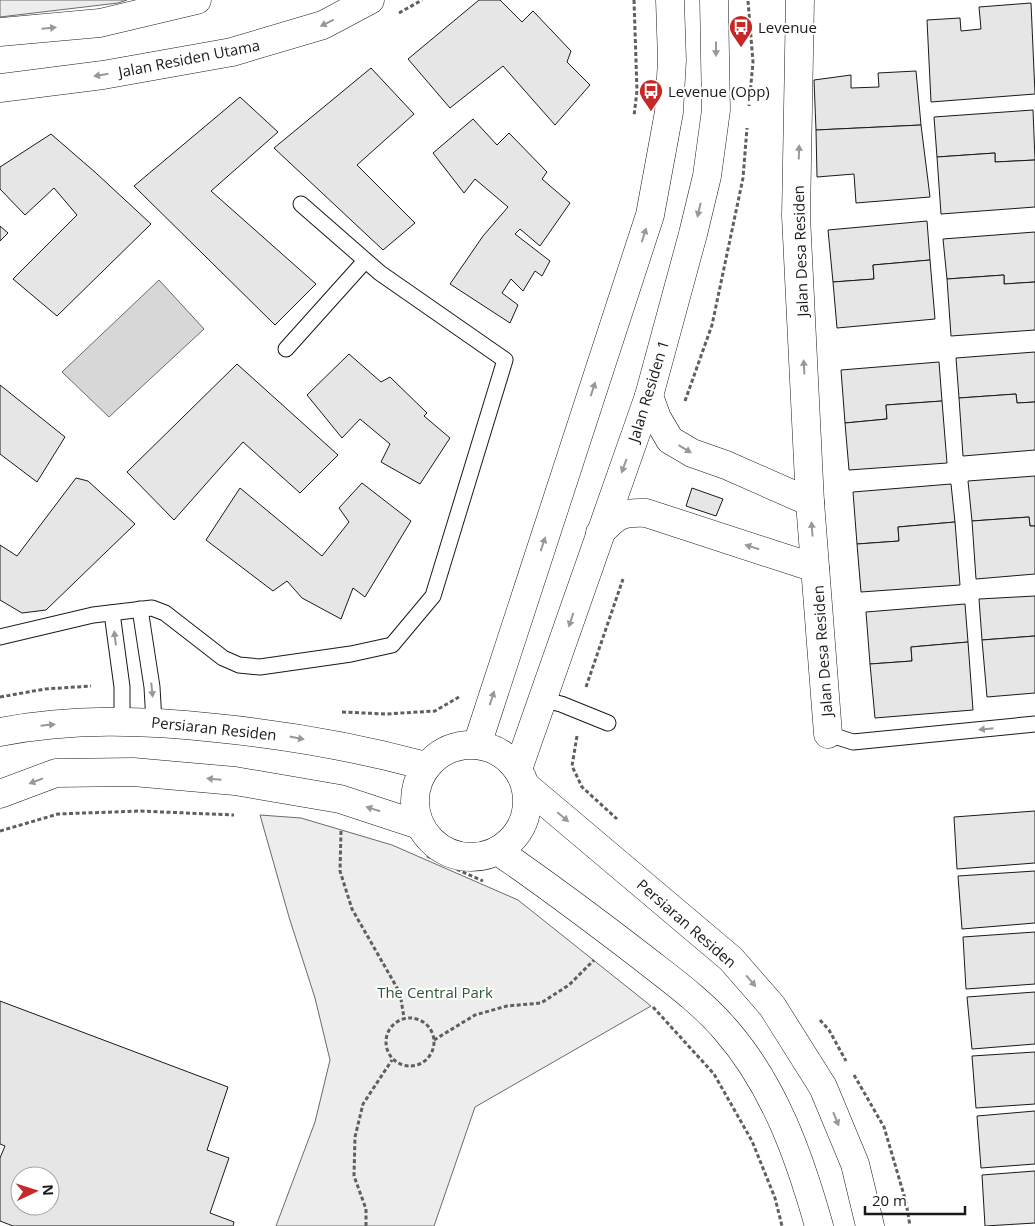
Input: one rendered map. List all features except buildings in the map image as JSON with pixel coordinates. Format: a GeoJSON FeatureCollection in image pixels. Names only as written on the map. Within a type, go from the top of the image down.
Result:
{"type":"FeatureCollection","features":[{"type":"Feature","properties":{"kind":"street"},"geometry":{"type":"LineString","coordinates":[[0,32],[100,23],[197,0]]}},
{"type":"Feature","properties":{"kind":"street","name":"Jalan Residen Utama"},"geometry":{"type":"LineString","coordinates":[[0,88],[103,75],[232,52],[323,26],[370,0]]}},
{"type":"Feature","properties":{"kind":"street"},"geometry":{"type":"LineString","coordinates":[[477,744],[650,215],[668,112],[672,60],[670,0]]}},
{"type":"Feature","properties":{"kind":"street","name":"Jalan Residen 1"},"geometry":{"type":"LineString","coordinates":[[522,777],[544,700],[600,533],[649,396],[707,176],[716,110],[714,0]]}},
{"type":"Feature","properties":{"kind":"street","name":"Jalan Desa Residen"},"geometry":{"type":"LineString","coordinates":[[800,0],[796,216],[810,502],[828,734]]}},
{"type":"Feature","properties":{"kind":"street"},"geometry":{"type":"LineString","coordinates":[[649,396],[657,418],[670,440],[692,453],[726,465],[810,502]]}},
{"type":"Feature","properties":{"kind":"street","name":"Jalan Desa Residen"},"geometry":{"type":"LineString","coordinates":[[600,533],[615,518],[625,512],[646,513],[815,568]]}},
{"type":"Feature","properties":{"kind":"street","name":"Persiaran Residen"},"geometry":{"type":"LineString","coordinates":[[0,732],[50,724],[122,721],[154,722],[282,735],[370,751],[426,766]]}},
{"type":"Feature","properties":{"kind":"street"},"geometry":{"type":"LineString","coordinates":[[477,744],[492,748],[506,757],[522,777],[527,804],[523,824],[513,839],[498,851],[480,857],[462,857],[444,851],[437,846],[419,825],[415,810],[414,794],[418,779],[426,766],[440,753],[458,745],[477,744]]}},
{"type":"Feature","properties":{"kind":"street"},"geometry":{"type":"LineString","coordinates":[[0,794],[56,773],[133,772],[234,781],[340,798],[419,825]]}},
{"type":"Feature","properties":{"kind":"street","name":"Persiaran Residen"},"geometry":{"type":"LineString","coordinates":[[522,777],[731,959],[772,1006],[824,1087],[855,1164],[870,1226]]}},
{"type":"Feature","properties":{"kind":"street"},"geometry":{"type":"LineString","coordinates":[[498,851],[569,901],[681,987],[725,1028],[752,1065],[781,1115],[807,1185],[819,1226]]}},
{"type":"Feature","properties":{"kind":"lane"},"geometry":{"type":"LineString","coordinates":[[0,637],[112,613],[152,608],[165,613],[223,658],[239,664],[260,667],[351,654],[392,645],[433,596],[505,360],[365,261],[301,204]]}},
{"type":"Feature","properties":{"kind":"lane"},"geometry":{"type":"LineString","coordinates":[[286,348],[365,261]]}},
{"type":"Feature","properties":{"kind":"lane"},"geometry":{"type":"LineString","coordinates":[[140,609],[152,687],[154,722]]}},
{"type":"Feature","properties":{"kind":"lane"},"geometry":{"type":"LineString","coordinates":[[112,613],[122,687],[122,721]]}},
{"type":"Feature","properties":{"kind":"lane"},"geometry":{"type":"LineString","coordinates":[[544,700],[561,704],[608,723]]}},
{"type":"Feature","properties":{"kind":"lane"},"geometry":{"type":"LineString","coordinates":[[828,734],[853,742],[1035,724]]}},
{"type":"Feature","properties":{"kind":"path"},"geometry":{"type":"LineString","coordinates":[[586,689],[623,579]]}},
{"type":"Feature","properties":{"kind":"path"},"geometry":{"type":"LineString","coordinates":[[0,698],[45,689],[92,686]]}},
{"type":"Feature","properties":{"kind":"path"},"geometry":{"type":"LineString","coordinates":[[0,831],[58,814],[140,812],[241,815]]}},
{"type":"Feature","properties":{"kind":"path"},"geometry":{"type":"LineString","coordinates":[[341,824],[340,871],[352,909],[400,993],[404,1018]]}},
{"type":"Feature","properties":{"kind":"path"},"geometry":{"type":"LineString","coordinates":[[421,853],[485,882]]}},
{"type":"Feature","properties":{"kind":"path"},"geometry":{"type":"LineString","coordinates":[[588,953],[601,965]]}},
{"type":"Feature","properties":{"kind":"path"},"geometry":{"type":"LineString","coordinates":[[434,1040],[475,1015],[507,1006],[541,1003],[569,985],[594,959]]}},
{"type":"Feature","properties":{"kind":"path"},"geometry":{"type":"LineString","coordinates":[[651,1006],[714,1074],[752,1141],[775,1198],[782,1226]]}},
{"type":"Feature","properties":{"kind":"path"},"geometry":{"type":"LineString","coordinates":[[404,1018],[413,1018],[428,1026],[434,1040],[431,1056],[418,1065],[403,1066],[392,1060],[386,1050],[387,1034],[391,1027],[404,1018]]}},
{"type":"Feature","properties":{"kind":"path"},"geometry":{"type":"LineString","coordinates":[[366,1226],[366,1209],[354,1176],[355,1137],[363,1104],[392,1060]]}},
{"type":"Feature","properties":{"kind":"shaded area"},"geometry":{"type":"Polygon","coordinates":[[[0,0],[127,0],[118,3],[0,17],[0,0]]]}},
{"type":"Feature","properties":{"kind":"shaded area"},"geometry":{"type":"Polygon","coordinates":[[[159,280],[204,329],[109,417],[62,372],[159,280]]]}},
{"type":"Feature","properties":{"kind":"shaded area","name":"The Central Park"},"geometry":{"type":"Polygon","coordinates":[[[260,815],[301,818],[392,845],[518,900],[651,1006],[475,1107],[434,1226],[276,1226],[315,1122],[330,1060],[315,998],[289,917],[260,815]]]}},
{"type":"Feature","properties":{"kind":"place","name":"Levenue"},"geometry":{"type":"Point","coordinates":[741,48]}},
{"type":"Feature","properties":{"kind":"place","name":"Levenue (Opp)"},"geometry":{"type":"Point","coordinates":[651,112]}}]}
